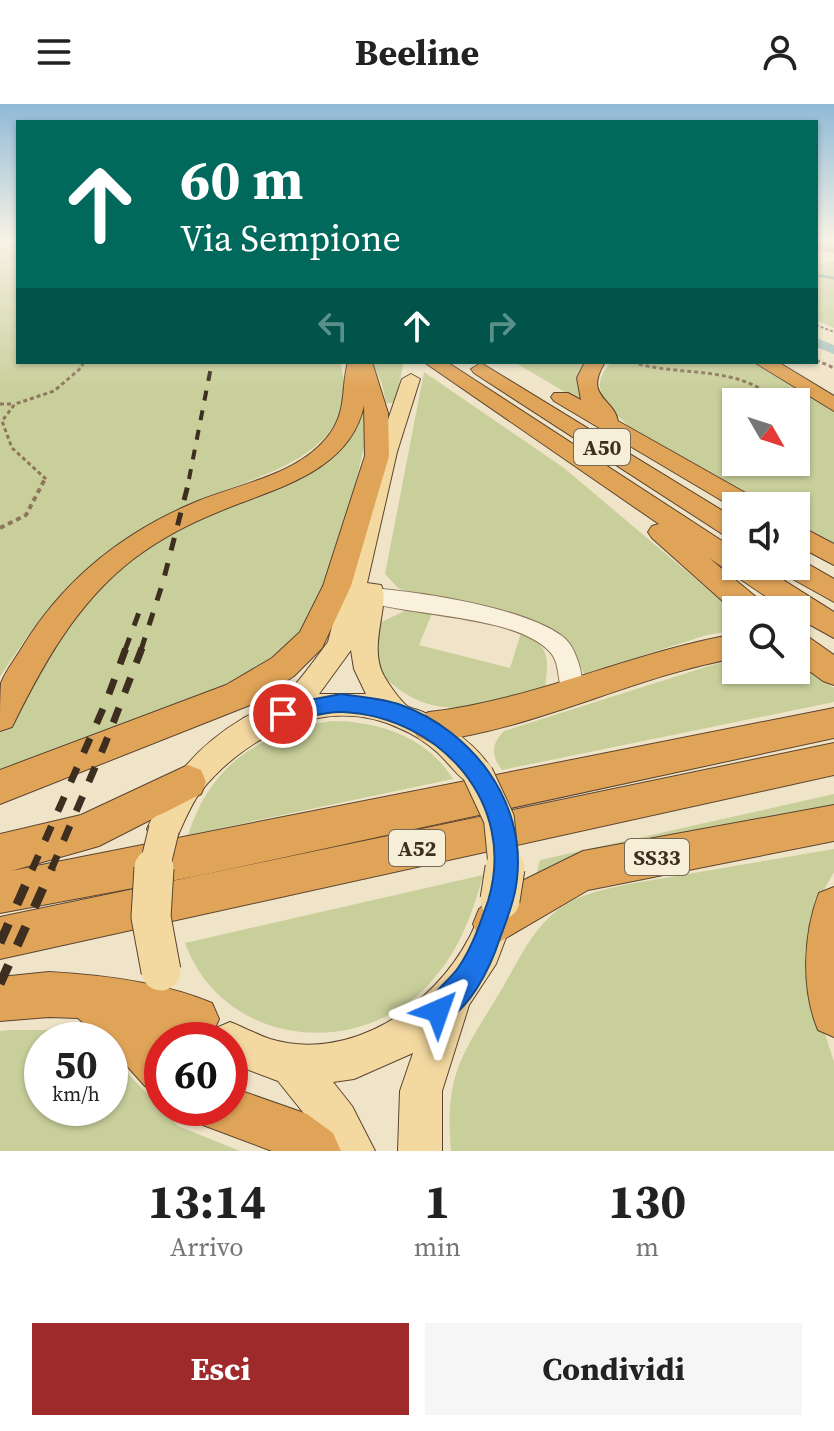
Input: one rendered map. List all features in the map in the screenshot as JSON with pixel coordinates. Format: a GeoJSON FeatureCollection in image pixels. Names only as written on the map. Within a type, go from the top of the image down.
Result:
{"type":"FeatureCollection","features":[{"type":"Feature","properties":{"kind":"highway"},"geometry":{"type":"LineString","coordinates":[[0,717],[50,625],[76,594],[109,564],[167,526],[278,480],[326,450],[350,418],[356,364]]}},
{"type":"Feature","properties":{"kind":"highway"},"geometry":{"type":"LineString","coordinates":[[0,787],[238,695],[283,667],[311,640],[330,606],[377,456],[378,427],[374,397],[363,364]]}},
{"type":"Feature","properties":{"kind":"highway","name":"A50"},"geometry":{"type":"LineString","coordinates":[[472,364],[722,522]]}},
{"type":"Feature","properties":{"kind":"highway"},"geometry":{"type":"LineString","coordinates":[[505,364],[725,492]]}},
{"type":"Feature","properties":{"kind":"highway"},"geometry":{"type":"LineString","coordinates":[[594,364],[585,382],[595,405],[612,421],[677,464]]}},
{"type":"Feature","properties":{"kind":"highway"},"geometry":{"type":"LineString","coordinates":[[767,364],[834,405]]}},
{"type":"Feature","properties":{"kind":"highway","name":"A50"},"geometry":{"type":"LineString","coordinates":[[420,368],[609,479],[722,554]]}},
{"type":"Feature","properties":{"kind":"highway"},"geometry":{"type":"LineString","coordinates":[[609,479],[659,530],[736,596]]}},
{"type":"Feature","properties":{"kind":"highway"},"geometry":{"type":"LineString","coordinates":[[810,541],[834,556]]}},
{"type":"Feature","properties":{"kind":"highway"},"geometry":{"type":"LineString","coordinates":[[810,577],[834,592]]}},
{"type":"Feature","properties":{"kind":"highway"},"geometry":{"type":"LineString","coordinates":[[762,580],[832,628]]}},
{"type":"Feature","properties":{"kind":"highway"},"geometry":{"type":"LineString","coordinates":[[810,638],[832,628]]}},
{"type":"Feature","properties":{"kind":"highway"},"geometry":{"type":"LineString","coordinates":[[429,727],[492,720],[672,660],[722,649]]}},
{"type":"Feature","properties":{"kind":"highway"},"geometry":{"type":"LineString","coordinates":[[810,653],[834,672]]}},
{"type":"Feature","properties":{"kind":"highway","name":"A52"},"geometry":{"type":"LineString","coordinates":[[0,893],[197,856],[834,723]]}},
{"type":"Feature","properties":{"kind":"highway","name":"A52"},"geometry":{"type":"LineString","coordinates":[[0,938],[834,759]]}},
{"type":"Feature","properties":{"kind":"highway"},"geometry":{"type":"LineString","coordinates":[[0,854],[85,833],[188,782]]}},
{"type":"Feature","properties":{"kind":"highway","name":"SS33"},"geometry":{"type":"LineString","coordinates":[[497,912],[583,871],[834,823]]}},
{"type":"Feature","properties":{"kind":"highway"},"geometry":{"type":"LineString","coordinates":[[834,908],[830,928],[829,980],[834,1014]]}},
{"type":"Feature","properties":{"kind":"highway"},"geometry":{"type":"LineString","coordinates":[[0,999],[54,994],[88,997],[176,1022]]}},
{"type":"Feature","properties":{"kind":"highway"},"geometry":{"type":"LineString","coordinates":[[88,997],[144,1046]]}},
{"type":"Feature","properties":{"kind":"highway"},"geometry":{"type":"LineString","coordinates":[[248,1118],[289,1132],[315,1151]]}},
{"type":"Feature","properties":{"kind":"main road"},"geometry":{"type":"LineString","coordinates":[[283,714],[319,675],[340,645],[387,452],[420,368]]}},
{"type":"Feature","properties":{"kind":"main road"},"geometry":{"type":"LineString","coordinates":[[396,712],[377,692],[363,662],[363,636],[420,368]]}},
{"type":"Feature","properties":{"kind":"main road"},"geometry":{"type":"LineString","coordinates":[[362,557],[368,492]]}},
{"type":"Feature","properties":{"kind":"main road","name":"SS33"},"geometry":{"type":"LineString","coordinates":[[204,1022],[173,994],[161,971],[149,919],[152,869],[164,829],[188,782],[214,755],[241,734],[283,714],[341,703],[396,712],[429,727],[465,757],[478,774],[495,804],[506,834],[505,879],[483,952],[451,998],[401,1039],[374,1052],[334,1062],[291,1064],[264,1058],[248,1050]]}},
{"type":"Feature","properties":{"kind":"main road"},"geometry":{"type":"LineString","coordinates":[[420,1151],[421,1091],[451,998]]}},
{"type":"Feature","properties":{"kind":"main road"},"geometry":{"type":"LineString","coordinates":[[291,1064],[337,1121],[353,1151]]}},
{"type":"Feature","properties":{"kind":"lane"},"geometry":{"type":"LineString","coordinates":[[371,596],[411,600],[542,633],[566,656],[572,691]]}},
{"type":"Feature","properties":{"kind":"path"},"geometry":{"type":"LineString","coordinates":[[0,404],[15,404],[54,391],[83,364]]}},
{"type":"Feature","properties":{"kind":"path"},"geometry":{"type":"LineString","coordinates":[[637,364],[647,368],[710,373],[748,381],[762,388]]}},
{"type":"Feature","properties":{"kind":"path"},"geometry":{"type":"LineString","coordinates":[[0,528],[26,515],[47,478],[12,448],[2,421],[15,404]]}},
{"type":"Feature","properties":{"kind":"green space"},"geometry":{"type":"Polygon","coordinates":[[[0,291],[16,291],[16,364],[340,364],[344,393],[338,418],[324,438],[304,455],[253,480],[171,513],[102,556],[53,603],[0,677],[0,291]]]}},
{"type":"Feature","properties":{"kind":"green space"},"geometry":{"type":"Polygon","coordinates":[[[818,291],[834,291],[834,328],[818,321],[818,291]]]}},
{"type":"Feature","properties":{"kind":"green space"},"geometry":{"type":"Polygon","coordinates":[[[373,364],[404,364],[395,403],[386,403],[373,364]]]}},
{"type":"Feature","properties":{"kind":"green space"},"geometry":{"type":"Polygon","coordinates":[[[517,364],[589,364],[587,405],[517,364]]]}},
{"type":"Feature","properties":{"kind":"green space"},"geometry":{"type":"Polygon","coordinates":[[[610,364],[755,364],[796,388],[722,388],[722,476],[810,476],[810,397],[834,411],[834,543],[810,530],[810,492],[744,492],[629,426],[614,412],[600,388],[600,380],[610,364]]]}},
{"type":"Feature","properties":{"kind":"green space"},"geometry":{"type":"Polygon","coordinates":[[[424,372],[564,468],[722,601],[722,632],[584,674],[575,653],[398,588],[385,574],[424,372]]]}},
{"type":"Feature","properties":{"kind":"green space"},"geometry":{"type":"Polygon","coordinates":[[[363,406],[366,439],[337,561],[314,614],[282,655],[239,681],[0,773],[0,719],[15,718],[41,664],[80,604],[142,549],[345,442],[357,426],[363,406]]]}},
{"type":"Feature","properties":{"kind":"green space"},"geometry":{"type":"Polygon","coordinates":[[[413,607],[433,611],[419,645],[510,668],[521,633],[531,638],[546,655],[545,689],[457,707],[437,706],[398,689],[378,671],[375,625],[413,607]]]}},
{"type":"Feature","properties":{"kind":"green space"},"geometry":{"type":"Polygon","coordinates":[[[722,662],[722,684],[810,684],[810,670],[834,688],[834,702],[502,770],[494,750],[504,731],[722,662]]]}},
{"type":"Feature","properties":{"kind":"green space"},"geometry":{"type":"Polygon","coordinates":[[[331,721],[367,724],[400,734],[430,752],[453,779],[188,835],[210,789],[241,756],[260,743],[282,734],[331,721]]]}},
{"type":"Feature","properties":{"kind":"green space"},"geometry":{"type":"Polygon","coordinates":[[[834,794],[834,813],[535,880],[540,860],[834,794]]]}},
{"type":"Feature","properties":{"kind":"green space"},"geometry":{"type":"Polygon","coordinates":[[[834,849],[834,872],[818,900],[816,1006],[834,1062],[834,1151],[451,1151],[450,1102],[466,1049],[526,947],[541,926],[560,908],[584,896],[620,886],[834,849]]]}},
{"type":"Feature","properties":{"kind":"green space"},"geometry":{"type":"Polygon","coordinates":[[[483,875],[463,933],[439,972],[399,1009],[366,1025],[330,1032],[294,1031],[259,1021],[229,1003],[203,977],[185,943],[483,875]]]}},
{"type":"Feature","properties":{"kind":"green space"},"geometry":{"type":"Polygon","coordinates":[[[24,1030],[24,1126],[128,1126],[128,1074],[144,1090],[144,1126],[178,1126],[240,1151],[0,1151],[0,1031],[24,1030]]]}},
{"type":"Feature","properties":{"kind":"waterway"},"geometry":{"type":"LineString","coordinates":[[818,343],[834,350]]}},
{"type":"Feature","properties":{"kind":"railway"},"geometry":{"type":"LineString","coordinates":[[189,479],[212,364]]}},
{"type":"Feature","properties":{"kind":"railway"},"geometry":{"type":"LineString","coordinates":[[141,650],[163,582],[190,477]]}},
{"type":"Feature","properties":{"kind":"railway"},"geometry":{"type":"LineString","coordinates":[[125,650],[141,607]]}},
{"type":"Feature","properties":{"kind":"railway"},"geometry":{"type":"LineString","coordinates":[[32,870],[106,702],[126,648]]}},
{"type":"Feature","properties":{"kind":"railway"},"geometry":{"type":"LineString","coordinates":[[51,870],[142,648]]}},
{"type":"Feature","properties":{"kind":"railway"},"geometry":{"type":"LineString","coordinates":[[0,943],[33,868]]}},
{"type":"Feature","properties":{"kind":"railway"},"geometry":{"type":"LineString","coordinates":[[0,984],[52,868]]}},
{"type":"Feature","properties":{"kind":"route"},"geometry":{"type":"LineString","coordinates":[[283,714],[321,704],[341,703],[396,712],[429,727],[447,740],[465,757],[491,795],[506,834],[505,879],[500,900],[483,952],[467,979],[438,1011]]}}]}
